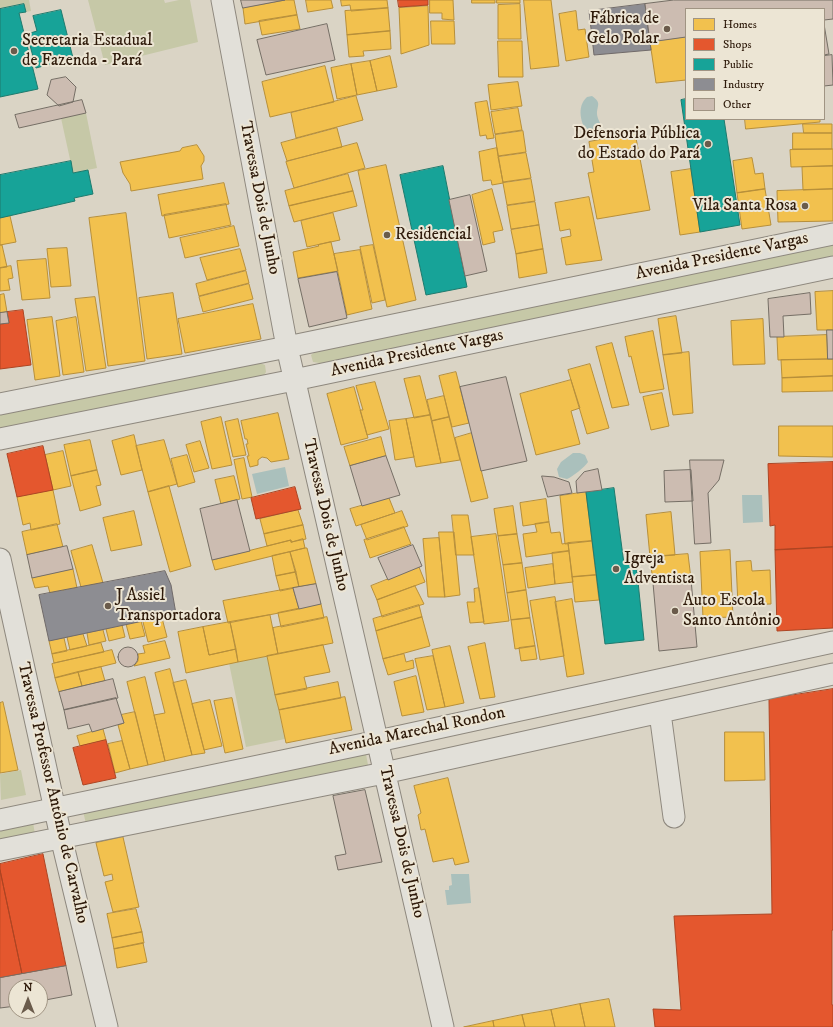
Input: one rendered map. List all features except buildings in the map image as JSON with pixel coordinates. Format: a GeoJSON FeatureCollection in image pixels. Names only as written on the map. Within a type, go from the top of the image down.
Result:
{"type":"FeatureCollection","features":[{"type":"Feature","properties":{"kind":"street","name":"Travessa Dois de Junho"},"geometry":{"type":"LineString","coordinates":[[222,0],[294,380],[443,1027]]}},
{"type":"Feature","properties":{"kind":"street","name":"Avenida Presidente Vargas"},"geometry":{"type":"LineString","coordinates":[[0,404],[287,347],[833,234]]}},
{"type":"Feature","properties":{"kind":"street","name":"Avenida Presidente Vargas"},"geometry":{"type":"LineString","coordinates":[[0,439],[294,380],[833,267]]}},
{"type":"Feature","properties":{"kind":"street","name":"Travessa Professor Antônio de Carvalho"},"geometry":{"type":"LineString","coordinates":[[0,559],[61,837],[107,1027]]}},
{"type":"Feature","properties":{"kind":"street","name":"Avenida Marechal Rondon"},"geometry":{"type":"LineString","coordinates":[[0,820],[378,741],[833,642]]}},
{"type":"Feature","properties":{"kind":"street","name":"Avenida Marechal Rondon"},"geometry":{"type":"LineString","coordinates":[[0,850],[384,774],[833,674]]}},
{"type":"Feature","properties":{"kind":"street"},"geometry":{"type":"LineString","coordinates":[[660,713],[674,817]]}},
{"type":"Feature","properties":{"kind":"green space"},"geometry":{"type":"Polygon","coordinates":[[[0,0],[29,0],[31,11],[26,12],[24,4],[0,9],[0,0]]]}},
{"type":"Feature","properties":{"kind":"green space"},"geometry":{"type":"Polygon","coordinates":[[[88,0],[164,0],[165,3],[179,0],[190,0],[198,42],[105,65],[88,0]]]}},
{"type":"Feature","properties":{"kind":"green space"},"geometry":{"type":"Polygon","coordinates":[[[86,113],[97,168],[73,173],[61,118],[86,113]]]}},
{"type":"Feature","properties":{"kind":"green space"},"geometry":{"type":"Polygon","coordinates":[[[833,242],[833,259],[326,364],[313,362],[311,355],[321,347],[833,242]]]}},
{"type":"Feature","properties":{"kind":"green space"},"geometry":{"type":"Polygon","coordinates":[[[258,362],[265,365],[266,372],[261,380],[0,429],[0,411],[258,362]]]}},
{"type":"Feature","properties":{"kind":"green space"},"geometry":{"type":"Polygon","coordinates":[[[267,656],[285,739],[246,747],[229,663],[267,656]]]}},
{"type":"Feature","properties":{"kind":"green space"},"geometry":{"type":"Polygon","coordinates":[[[366,754],[368,765],[86,824],[83,811],[366,754]]]}},
{"type":"Feature","properties":{"kind":"green space"},"geometry":{"type":"Polygon","coordinates":[[[21,770],[26,795],[1,800],[0,774],[21,770]]]}},
{"type":"Feature","properties":{"kind":"green space"},"geometry":{"type":"Polygon","coordinates":[[[33,822],[35,835],[0,842],[0,829],[33,822]]]}},
{"type":"Feature","properties":{"kind":"water"},"geometry":{"type":"Polygon","coordinates":[[[592,96],[598,102],[597,116],[602,128],[596,135],[588,134],[583,125],[581,116],[584,101],[587,97],[592,96]]]}},
{"type":"Feature","properties":{"kind":"water"},"geometry":{"type":"Polygon","coordinates":[[[573,453],[585,455],[588,462],[569,478],[559,477],[557,469],[561,462],[573,453]]]}},
{"type":"Feature","properties":{"kind":"water"},"geometry":{"type":"Polygon","coordinates":[[[285,467],[289,486],[257,494],[252,474],[285,467]]]}},
{"type":"Feature","properties":{"kind":"water"},"geometry":{"type":"Polygon","coordinates":[[[742,495],[762,495],[763,522],[743,523],[742,495]]]}},
{"type":"Feature","properties":{"kind":"water"},"geometry":{"type":"Polygon","coordinates":[[[451,874],[469,874],[471,903],[447,905],[445,890],[449,890],[449,886],[452,885],[451,874]]]}},
{"type":"Feature","properties":{"kind":"place","name":"Fábrica de Gelo Polar"},"geometry":{"type":"Point","coordinates":[667,29]}},
{"type":"Feature","properties":{"kind":"place","name":"Secretaria Estadual de Fazenda - Pará"},"geometry":{"type":"Point","coordinates":[14,51]}},
{"type":"Feature","properties":{"kind":"place","name":"Defensoria Pública do Estado do Pará"},"geometry":{"type":"Point","coordinates":[708,144]}},
{"type":"Feature","properties":{"kind":"place","name":"Vila Santa Rosa"},"geometry":{"type":"Point","coordinates":[805,206]}},
{"type":"Feature","properties":{"kind":"place","name":"Residencial"},"geometry":{"type":"Point","coordinates":[387,235]}},
{"type":"Feature","properties":{"kind":"place","name":"Igreja Adventista"},"geometry":{"type":"Point","coordinates":[616,569]}},
{"type":"Feature","properties":{"kind":"place","name":"J Assiel Transportadora"},"geometry":{"type":"Point","coordinates":[108,606]}},
{"type":"Feature","properties":{"kind":"place","name":"Auto Escola Santo Antônio"},"geometry":{"type":"Point","coordinates":[675,611]}}]}
